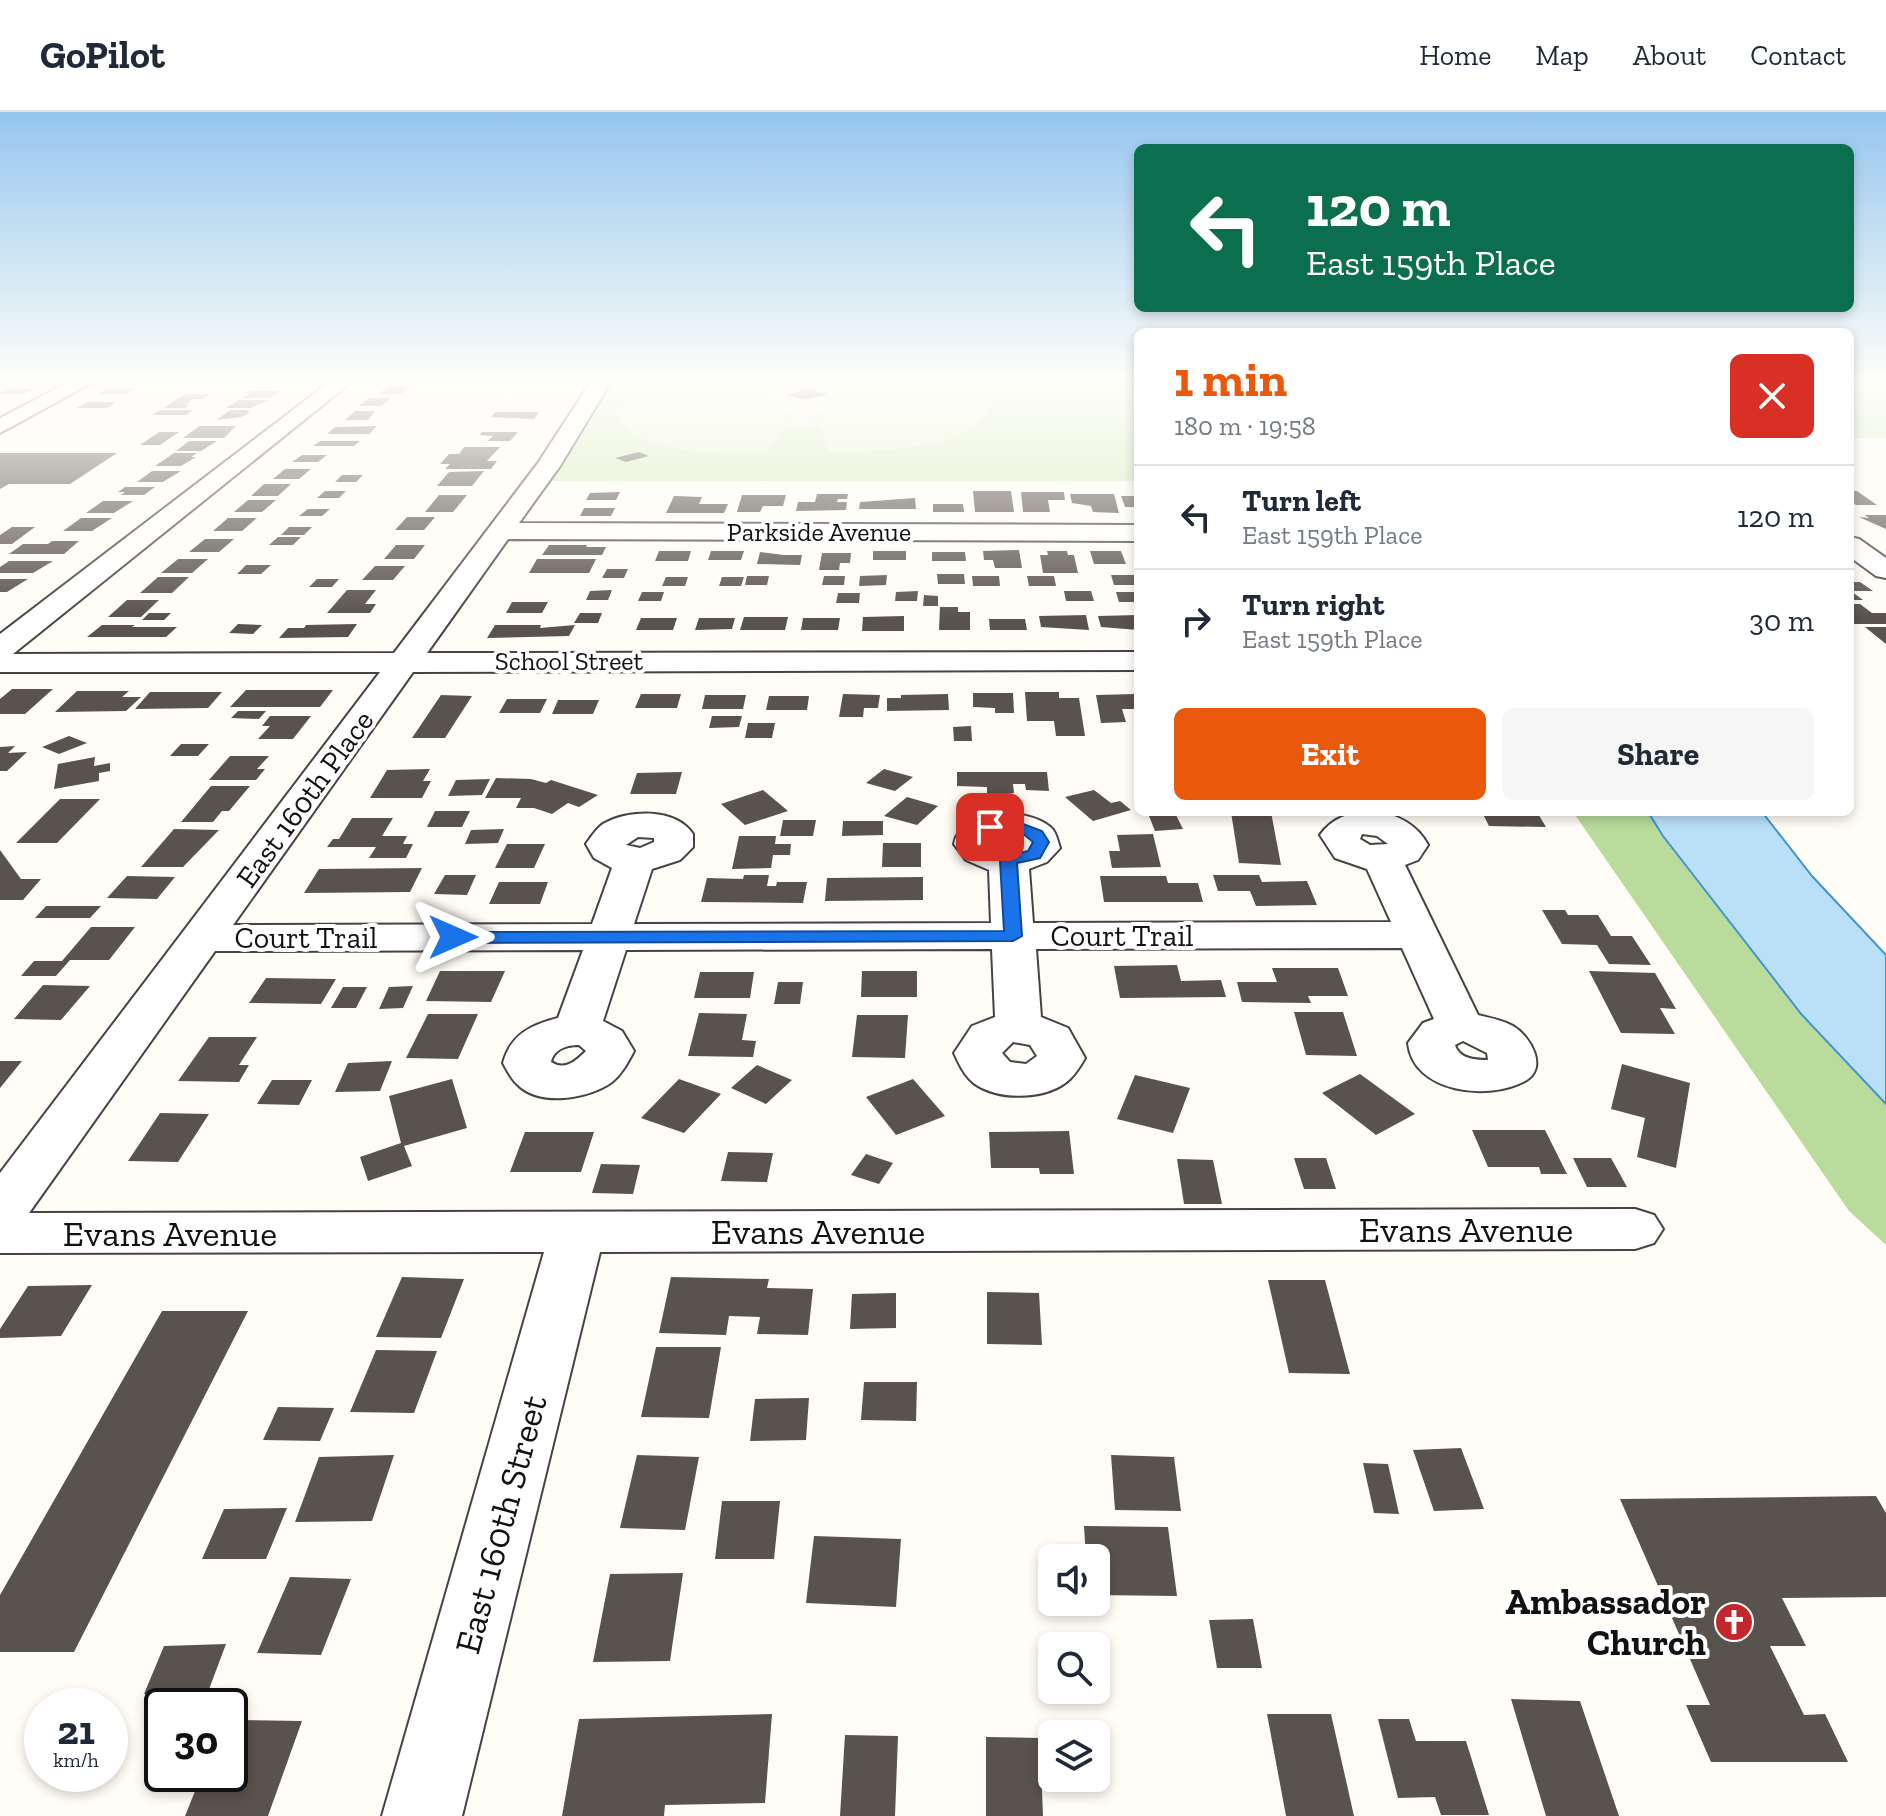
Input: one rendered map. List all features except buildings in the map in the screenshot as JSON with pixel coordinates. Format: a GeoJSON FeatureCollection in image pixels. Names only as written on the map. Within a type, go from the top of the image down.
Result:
{"type":"FeatureCollection","features":[{"type":"Feature","properties":{"kind":"street"},"geometry":{"type":"LineString","coordinates":[[0,649],[242,460]]}},
{"type":"Feature","properties":{"kind":"street","name":"East 160th Place"},"geometry":{"type":"LineString","coordinates":[[0,1212],[553,460]]}},
{"type":"Feature","properties":{"kind":"street","name":"Parkside Avenue"},"geometry":{"type":"LineString","coordinates":[[500,531],[1134,533]]}},
{"type":"Feature","properties":{"kind":"street"},"geometry":{"type":"LineString","coordinates":[[1854,548],[1886,570]]}},
{"type":"Feature","properties":{"kind":"street","name":"School Street"},"geometry":{"type":"LineString","coordinates":[[0,663],[1134,661]]}},
{"type":"Feature","properties":{"kind":"street"},"geometry":{"type":"LineString","coordinates":[[1382,858],[1460,1026]]}},
{"type":"Feature","properties":{"kind":"street"},"geometry":{"type":"LineString","coordinates":[[577,1030],[635,860]]}},
{"type":"Feature","properties":{"kind":"street"},"geometry":{"type":"LineString","coordinates":[[1008,861],[1019,1027]]}},
{"type":"Feature","properties":{"kind":"street","name":"Court Trail"},"geometry":{"type":"LineString","coordinates":[[203,938],[1417,935]]}},
{"type":"Feature","properties":{"kind":"street","name":"Evans Avenue"},"geometry":{"type":"LineString","coordinates":[[0,1233],[1635,1229]]}},
{"type":"Feature","properties":{"kind":"street","name":"East 160th Street"},"geometry":{"type":"LineString","coordinates":[[422,1816],[577,1232]]}},
{"type":"Feature","properties":{"kind":"green space"},"geometry":{"type":"Polygon","coordinates":[[[563,460],[1134,460],[1134,481],[547,481],[563,460]]]}},
{"type":"Feature","properties":{"kind":"green space"},"geometry":{"type":"Polygon","coordinates":[[[1576,816],[1650,816],[1802,1015],[1886,1104],[1886,1245],[1849,1211],[1576,816]]]}},
{"type":"Feature","properties":{"kind":"water"},"geometry":{"type":"Polygon","coordinates":[[[1650,816],[1765,816],[1812,876],[1886,955],[1886,1104],[1802,1015],[1650,816]]]}},
{"type":"Feature","properties":{"kind":"place","name":"Ambassador Church"},"geometry":{"type":"Point","coordinates":[1734,1622]}},
{"type":"Feature","properties":{"kind":"route"},"geometry":{"type":"LineString","coordinates":[[453,937],[1013,936],[1008,861],[1034,854],[1041,842],[1037,835],[1027,829],[1003,825],[990,827]]}}]}
